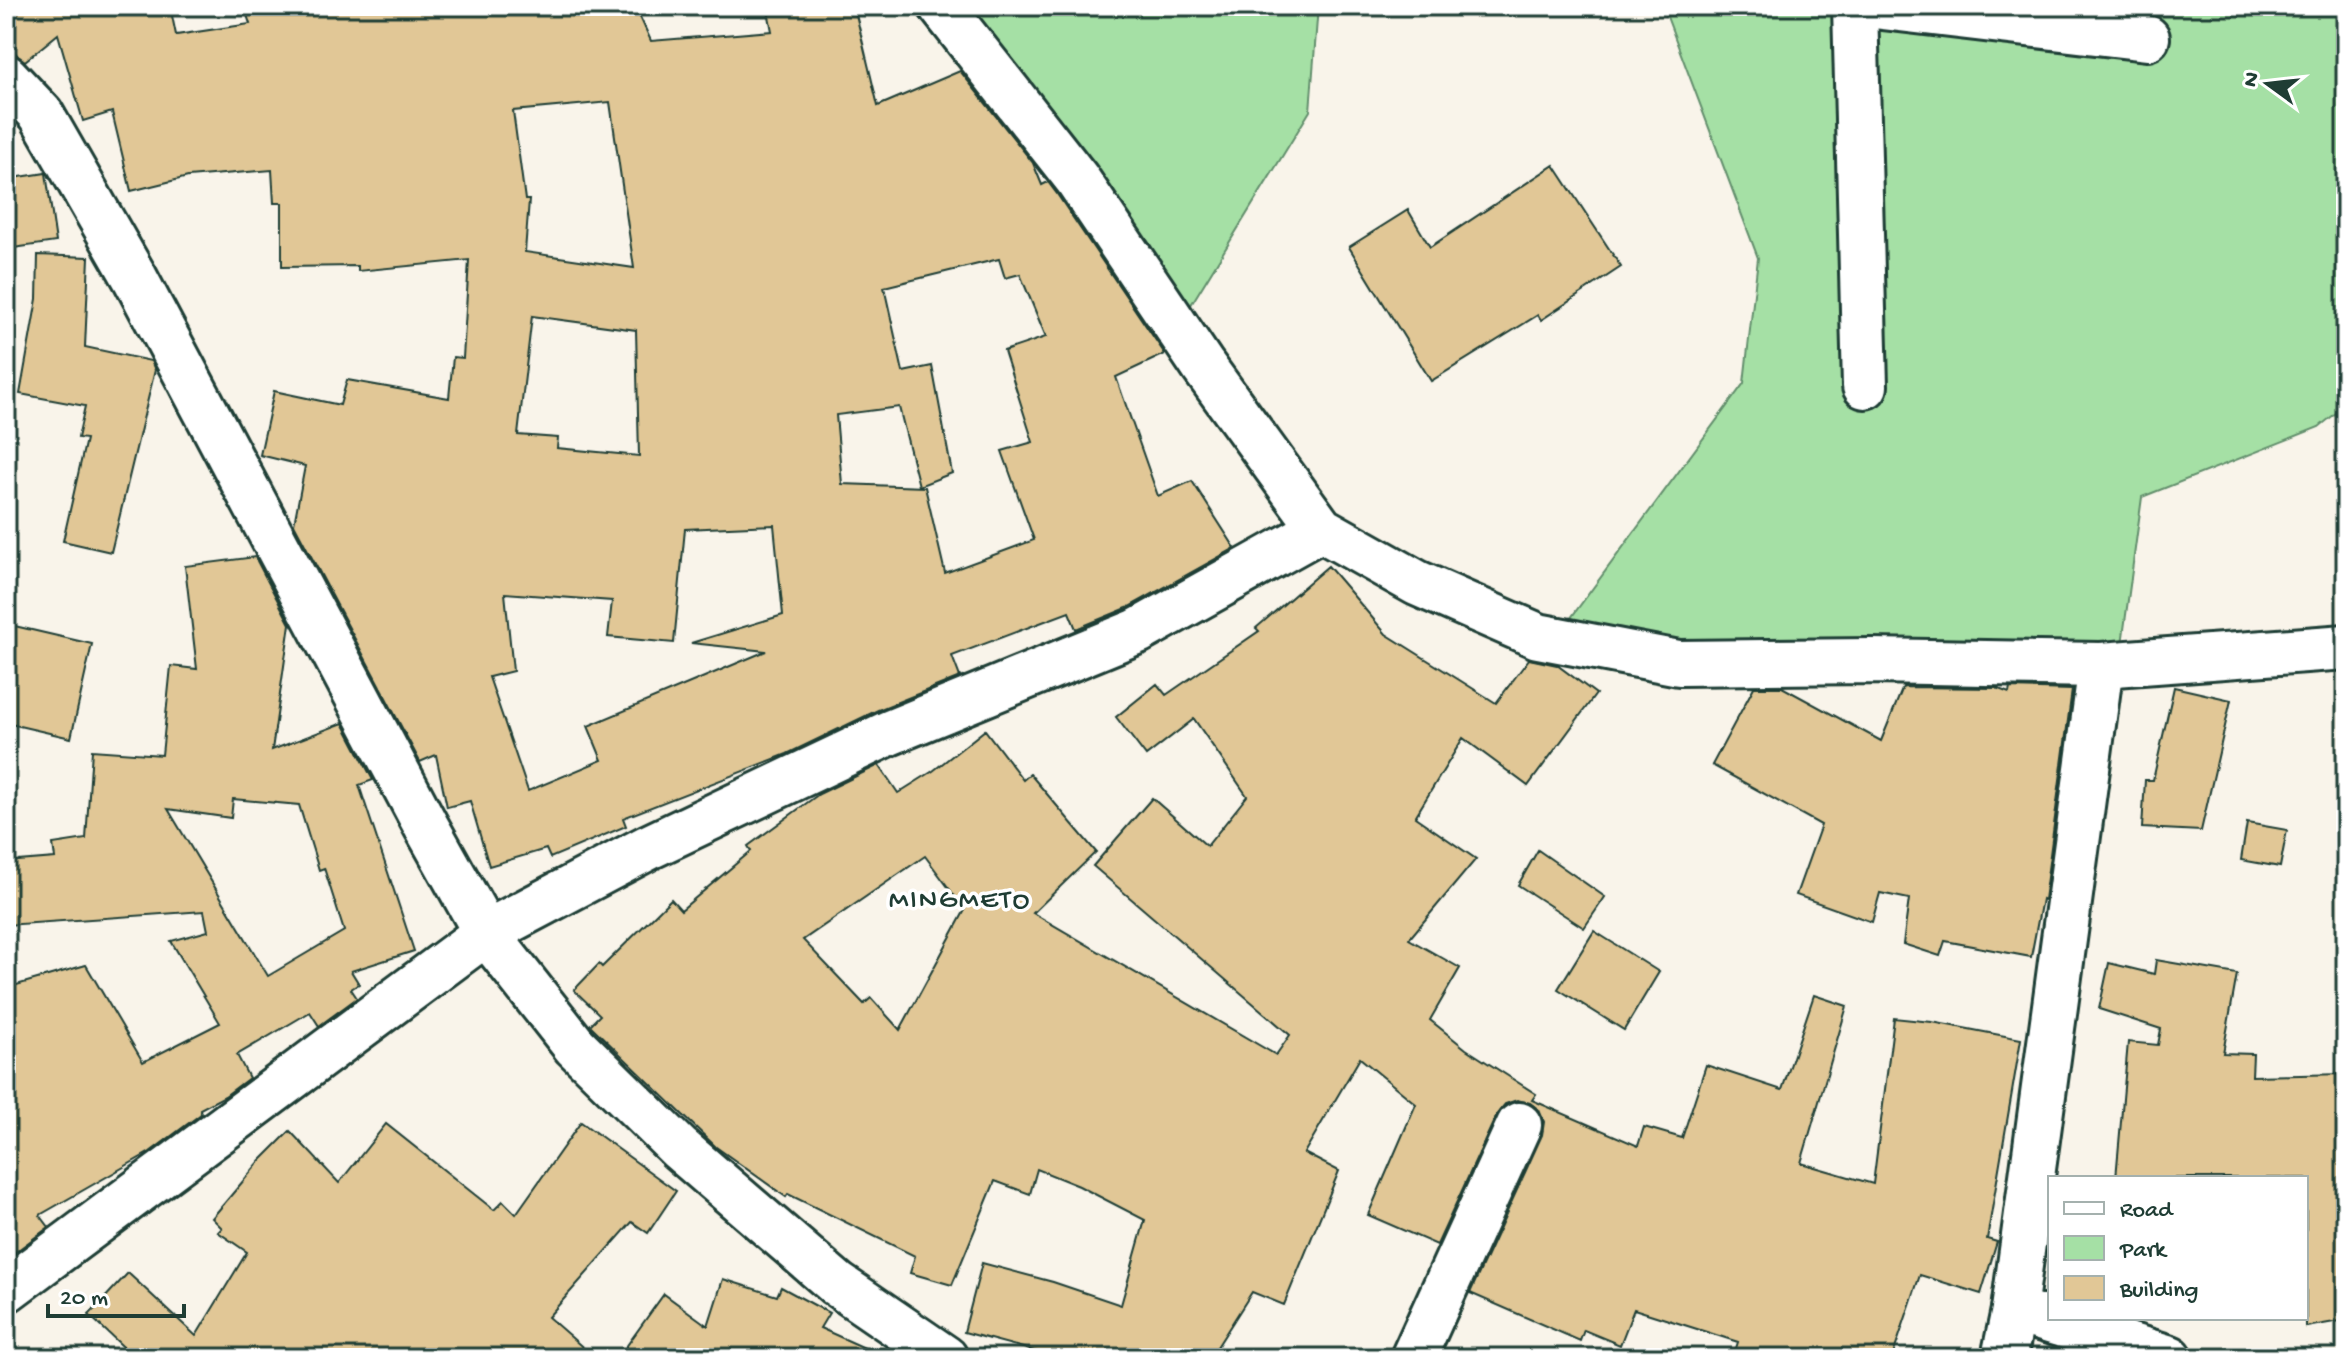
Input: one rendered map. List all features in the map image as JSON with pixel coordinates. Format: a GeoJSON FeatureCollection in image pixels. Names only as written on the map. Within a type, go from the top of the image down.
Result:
{"type":"FeatureCollection","features":[{"type":"Feature","properties":{"kind":"street"},"geometry":{"type":"LineString","coordinates":[[941,6],[1077,179],[1203,366],[1321,529],[1417,583],[1538,636],[1679,663],[1872,661],[2101,665],[2346,647]]}},
{"type":"Feature","properties":{"kind":"street"},"geometry":{"type":"LineString","coordinates":[[1855,6],[1865,386]]}},
{"type":"Feature","properties":{"kind":"street"},"geometry":{"type":"LineString","coordinates":[[1874,6],[2147,38]]}},
{"type":"Feature","properties":{"kind":"street"},"geometry":{"type":"LineString","coordinates":[[6,77],[41,114],[135,278],[486,933],[575,1046],[679,1148],[837,1284],[945,1358]]}},
{"type":"Feature","properties":{"kind":"street"},"geometry":{"type":"LineString","coordinates":[[6,1290],[486,933],[649,847],[889,733],[1138,631],[1321,529]]}},
{"type":"Feature","properties":{"kind":"street"},"geometry":{"type":"LineString","coordinates":[[2004,1358],[2014,1310],[2101,665]]}},
{"type":"Feature","properties":{"kind":"street"},"geometry":{"type":"LineString","coordinates":[[1413,1358],[1519,1125]]}},
{"type":"Feature","properties":{"kind":"street"},"geometry":{"type":"LineString","coordinates":[[2014,1310],[2170,1358]]}},
{"type":"Feature","properties":{"kind":"green space"},"geometry":{"type":"Polygon","coordinates":[[[960,6],[1318,6],[1310,111],[1186,313],[960,6]]]}},
{"type":"Feature","properties":{"kind":"green space"},"geometry":{"type":"Polygon","coordinates":[[[1663,6],[2346,6],[2346,405],[2319,427],[2142,497],[2120,659],[1705,656],[1559,634],[1744,383],[1758,258],[1663,6]]]}},
{"type":"Feature","properties":{"kind":"building"},"geometry":{"type":"Polygon","coordinates":[[[6,6],[170,6],[176,35],[250,24],[244,6],[635,6],[651,41],[772,31],[767,6],[854,6],[878,106],[960,71],[1033,163],[1042,185],[1048,182],[1057,194],[1165,354],[1116,377],[1158,496],[1192,481],[1235,548],[1127,608],[1076,629],[1069,612],[952,656],[960,677],[878,710],[787,754],[623,818],[626,826],[550,858],[546,849],[489,866],[470,801],[447,807],[436,755],[420,762],[294,524],[305,466],[260,455],[274,391],[340,405],[347,380],[449,398],[453,357],[463,358],[469,260],[358,271],[358,266],[282,267],[282,203],[274,203],[272,170],[188,177],[131,191],[112,112],[83,121],[58,34],[25,61],[6,42],[6,6]],[[610,102],[513,111],[525,200],[529,200],[525,252],[634,268],[610,102]],[[999,259],[884,287],[903,372],[932,366],[952,473],[919,486],[899,407],[836,415],[842,484],[925,487],[945,573],[1034,540],[1002,451],[1033,442],[1004,351],[1046,337],[1020,274],[1005,278],[999,259]],[[532,316],[518,435],[558,438],[557,448],[639,456],[636,330],[532,316]],[[774,525],[685,529],[674,643],[608,637],[612,601],[505,593],[513,671],[489,677],[528,791],[602,760],[588,726],[766,651],[691,643],[783,615],[774,525]]]}},
{"type":"Feature","properties":{"kind":"building"},"geometry":{"type":"Polygon","coordinates":[[[1554,165],[1621,267],[1541,320],[1538,315],[1431,381],[1349,247],[1408,210],[1430,247],[1554,165]]]}},
{"type":"Feature","properties":{"kind":"building"},"geometry":{"type":"Polygon","coordinates":[[[46,173],[56,242],[6,249],[6,179],[46,173]]]}},
{"type":"Feature","properties":{"kind":"building"},"geometry":{"type":"Polygon","coordinates":[[[38,255],[89,257],[85,347],[151,361],[155,370],[111,552],[63,541],[86,439],[78,438],[85,406],[20,394],[37,299],[38,255]]]}},
{"type":"Feature","properties":{"kind":"building"},"geometry":{"type":"Polygon","coordinates":[[[255,557],[290,624],[272,750],[343,723],[373,780],[359,785],[414,951],[351,971],[359,984],[351,989],[357,998],[319,1026],[310,1012],[237,1055],[249,1078],[200,1109],[201,1114],[150,1152],[40,1215],[49,1227],[6,1259],[6,988],[86,965],[143,1062],[220,1023],[171,941],[208,931],[204,911],[6,925],[6,862],[55,858],[53,844],[86,839],[92,750],[162,755],[171,666],[197,669],[185,566],[255,557]],[[233,799],[231,818],[168,809],[268,976],[344,931],[324,868],[319,870],[299,805],[233,799]]]}},
{"type":"Feature","properties":{"kind":"building"},"geometry":{"type":"Polygon","coordinates":[[[1328,566],[1386,634],[1496,703],[1529,659],[1557,665],[1596,694],[1528,786],[1463,738],[1415,817],[1476,859],[1409,939],[1460,968],[1430,1020],[1466,1049],[1536,1094],[1532,1100],[1638,1146],[1644,1127],[1682,1138],[1706,1065],[1782,1090],[1814,995],[1847,1006],[1801,1163],[1873,1184],[1894,1018],[2021,1039],[1987,1239],[1997,1242],[1981,1294],[1920,1275],[1892,1358],[1733,1358],[1738,1342],[1634,1309],[1620,1345],[1584,1330],[1580,1341],[1470,1293],[1542,1135],[1544,1122],[1539,1110],[1530,1103],[1517,1100],[1505,1104],[1497,1114],[1437,1245],[1368,1215],[1416,1104],[1360,1058],[1304,1153],[1339,1171],[1284,1305],[1252,1292],[1210,1358],[1060,1358],[964,1332],[982,1263],[1121,1305],[1145,1220],[1079,1186],[1037,1169],[1030,1194],[995,1181],[952,1285],[910,1273],[915,1256],[788,1194],[786,1197],[716,1147],[590,1025],[600,1015],[574,990],[671,899],[681,910],[751,851],[748,846],[819,794],[879,765],[898,793],[933,771],[985,730],[1023,780],[1030,774],[1096,852],[1033,913],[1276,1055],[1290,1035],[1093,866],[1152,798],[1207,846],[1247,796],[1194,719],[1146,756],[1116,717],[1157,684],[1166,695],[1259,631],[1256,628],[1328,566]],[[925,856],[803,940],[864,1004],[871,998],[900,1030],[965,910],[925,856]]]}},
{"type":"Feature","properties":{"kind":"building"},"geometry":{"type":"Polygon","coordinates":[[[6,624],[92,644],[71,738],[6,723],[6,624]]]}},
{"type":"Feature","properties":{"kind":"building"},"geometry":{"type":"Polygon","coordinates":[[[1754,687],[1782,687],[1881,741],[1903,687],[1996,688],[2009,693],[2010,688],[2072,690],[2044,900],[2031,957],[1945,941],[1940,956],[1903,944],[1909,899],[1880,893],[1872,922],[1796,895],[1821,825],[1712,765],[1754,687]]]}},
{"type":"Feature","properties":{"kind":"building"},"geometry":{"type":"Polygon","coordinates":[[[2174,687],[2231,700],[2201,831],[2142,828],[2145,780],[2153,780],[2174,687]]]}},
{"type":"Feature","properties":{"kind":"building"},"geometry":{"type":"Polygon","coordinates":[[[2247,823],[2287,830],[2280,867],[2241,860],[2247,823]]]}},
{"type":"Feature","properties":{"kind":"building"},"geometry":{"type":"Polygon","coordinates":[[[1538,850],[1605,897],[1584,928],[1518,885],[1538,850]]]}},
{"type":"Feature","properties":{"kind":"building"},"geometry":{"type":"Polygon","coordinates":[[[1594,931],[1659,972],[1624,1030],[1558,989],[1594,931]]]}},
{"type":"Feature","properties":{"kind":"building"},"geometry":{"type":"Polygon","coordinates":[[[2156,960],[2237,974],[2223,1053],[2253,1054],[2252,1076],[2346,1074],[2346,1320],[2306,1327],[2308,1176],[2116,1176],[2128,1042],[2158,1045],[2161,1029],[2099,1009],[2109,963],[2154,974],[2156,960]]]}},
{"type":"Feature","properties":{"kind":"building"},"geometry":{"type":"Polygon","coordinates":[[[581,1122],[676,1191],[648,1233],[632,1222],[548,1317],[595,1358],[135,1358],[89,1315],[128,1273],[196,1336],[247,1252],[218,1232],[222,1228],[212,1218],[290,1131],[339,1183],[386,1124],[494,1210],[503,1201],[516,1214],[581,1122]]]}},
{"type":"Feature","properties":{"kind":"building"},"geometry":{"type":"Polygon","coordinates":[[[723,1279],[777,1296],[781,1287],[829,1313],[820,1328],[887,1358],[618,1358],[664,1294],[708,1326],[723,1279]]]}},
{"type":"Feature","properties":{"kind":"district","name":"MINGMETO"},"geometry":{"type":"Point","coordinates":[960,901]}}]}
